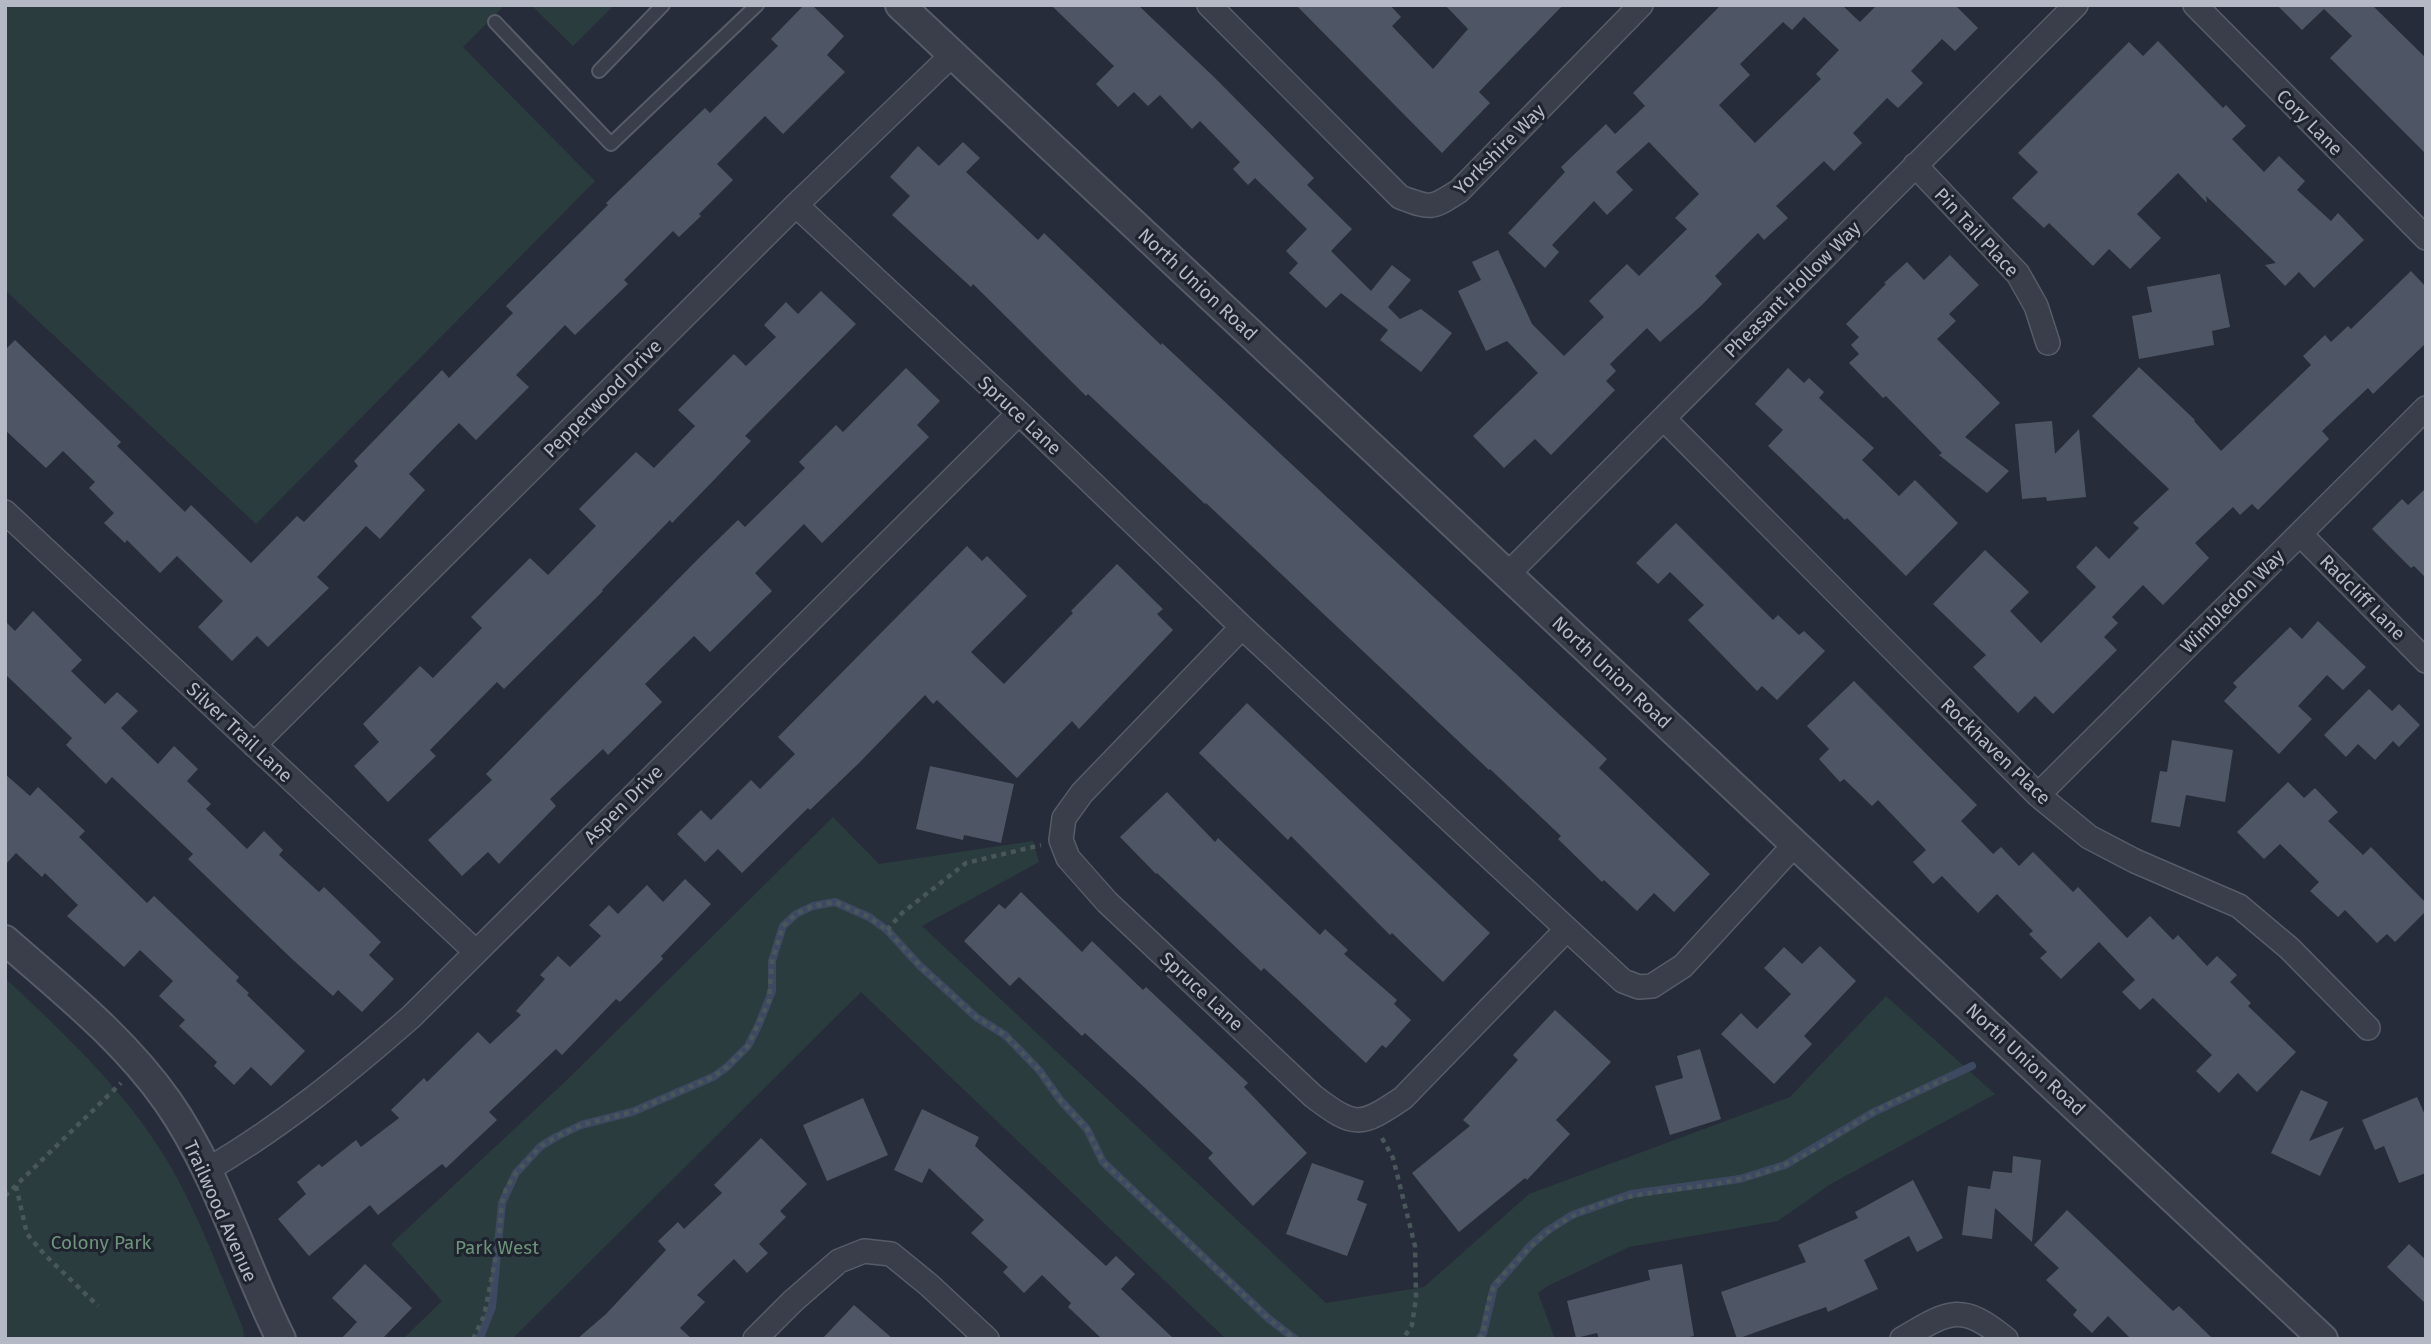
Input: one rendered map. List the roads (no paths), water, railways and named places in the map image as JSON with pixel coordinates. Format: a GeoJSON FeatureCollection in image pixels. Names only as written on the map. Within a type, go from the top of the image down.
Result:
{"type":"FeatureCollection","features":[{"type":"Feature","properties":{"kind":"street","name":"North Union Road"},"geometry":{"type":"LineString","coordinates":[[900,5],[2323,1339]]}},
{"type":"Feature","properties":{"kind":"street","name":"Yorkshire Way"},"geometry":{"type":"LineString","coordinates":[[1209,5],[1400,197],[1425,206],[1436,206],[1459,191],[1639,6]]}},
{"type":"Feature","properties":{"kind":"street","name":"Pheasant Hollow Way"},"geometry":{"type":"LineString","coordinates":[[1508,575],[2076,5]]}},
{"type":"Feature","properties":{"kind":"street","name":"Cory Lane"},"geometry":{"type":"LineString","coordinates":[[2195,5],[2426,238]]}},
{"type":"Feature","properties":{"kind":"street","name":"Pepperwood Drive"},"geometry":{"type":"LineString","coordinates":[[254,745],[796,205],[953,54]]}},
{"type":"Feature","properties":{"kind":"street","name":"Pin Tail Place"},"geometry":{"type":"LineString","coordinates":[[1915,165],[2018,274],[2036,306],[2048,343]]}},
{"type":"Feature","properties":{"kind":"street","name":"Spruce Lane"},"geometry":{"type":"LineString","coordinates":[[796,205],[1019,413],[1242,627],[1623,981],[1639,987],[1652,986],[1684,966],[1796,843]]}},
{"type":"Feature","properties":{"kind":"street","name":"Wimbledon Way"},"geometry":{"type":"LineString","coordinates":[[2038,794],[2426,408]]}},
{"type":"Feature","properties":{"kind":"street","name":"Aspen Drive"},"geometry":{"type":"LineString","coordinates":[[207,1170],[232,1156],[344,1076],[411,1017],[1019,413]]}},
{"type":"Feature","properties":{"kind":"street","name":"Rockhaven Place"},"geometry":{"type":"LineString","coordinates":[[1664,419],[2038,794],[2090,837],[2135,861],[2239,906],[2288,948],[2368,1028]]}},
{"type":"Feature","properties":{"kind":"street","name":"Silver Trail Lane"},"geometry":{"type":"LineString","coordinates":[[5,512],[475,951]]}},
{"type":"Feature","properties":{"kind":"street","name":"Radcliff Lane"},"geometry":{"type":"LineString","coordinates":[[2300,534],[2426,661]]}},
{"type":"Feature","properties":{"kind":"street","name":"Spruce Lane"},"geometry":{"type":"LineString","coordinates":[[1242,627],[1082,793],[1064,818],[1061,840],[1068,858],[1107,902],[1313,1096],[1329,1109],[1351,1120],[1371,1119],[1404,1098],[1567,929]]}},
{"type":"Feature","properties":{"kind":"street","name":"Trailwood Avenue"},"geometry":{"type":"LineString","coordinates":[[5,940],[104,1027],[139,1065],[169,1104],[207,1170],[258,1293],[281,1339]]}},
{"type":"Feature","properties":{"kind":"street"},"geometry":{"type":"LineString","coordinates":[[755,1339],[839,1261],[864,1251],[891,1254],[929,1284],[987,1339]]}},
{"type":"Feature","properties":{"kind":"street"},"geometry":{"type":"LineString","coordinates":[[1902,1339],[1935,1319],[1966,1313],[1983,1320],[2006,1339]]}},
{"type":"Feature","properties":{"kind":"lane"},"geometry":{"type":"LineString","coordinates":[[599,71],[663,5]]}},
{"type":"Feature","properties":{"kind":"lane"},"geometry":{"type":"LineString","coordinates":[[495,22],[611,144],[757,5]]}},
{"type":"Feature","properties":{"kind":"waterway"},"geometry":{"type":"LineString","coordinates":[[481,1335],[492,1307],[502,1203],[516,1173],[541,1146],[556,1137],[581,1125],[632,1112],[713,1077],[727,1067],[748,1046],[759,1024],[772,991],[772,961],[783,926],[796,914],[813,906],[835,902],[869,917],[887,930],[920,966],[976,1017],[1005,1035],[1039,1070],[1061,1101],[1087,1129],[1103,1162],[1269,1319],[1295,1339]]}},
{"type":"Feature","properties":{"kind":"waterway"},"geometry":{"type":"LineString","coordinates":[[1479,1339],[1483,1334],[1494,1287],[1531,1245],[1572,1215],[1631,1194],[1740,1179],[1785,1165],[1874,1112],[1972,1066]]}},
{"type":"Feature","properties":{"kind":"park label","name":"Colony Park"},"geometry":{"type":"Point","coordinates":[101,1242]}},
{"type":"Feature","properties":{"kind":"park label","name":"Park West"},"geometry":{"type":"Point","coordinates":[497,1247]}}]}
